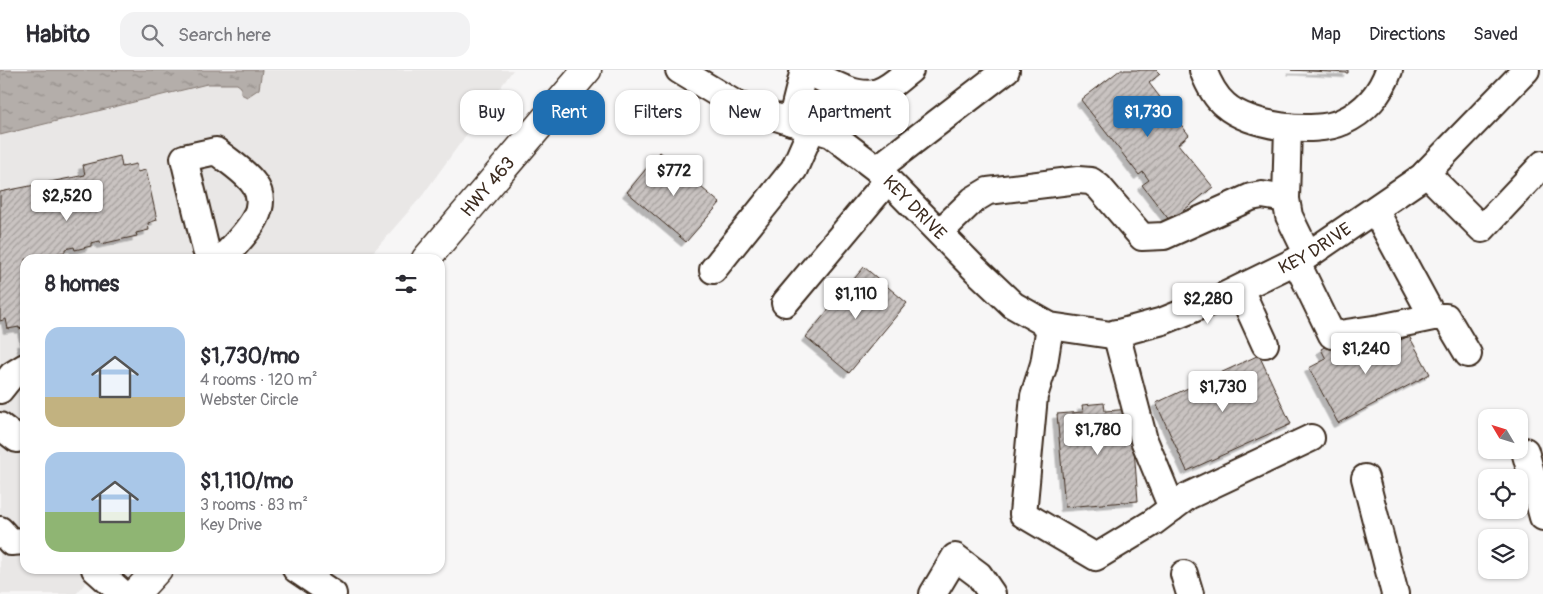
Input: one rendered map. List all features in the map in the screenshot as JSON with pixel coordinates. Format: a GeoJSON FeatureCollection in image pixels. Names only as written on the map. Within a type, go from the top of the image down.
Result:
{"type":"FeatureCollection","features":[{"type":"Feature","properties":{"kind":"main road","name":"HWY 463"},"geometry":{"type":"LineString","coordinates":[[430,254],[587,70]]}},
{"type":"Feature","properties":{"kind":"main road"},"geometry":{"type":"LineString","coordinates":[[135,594],[153,574]]}},
{"type":"Feature","properties":{"kind":"street","name":"KEY DRIVE"},"geometry":{"type":"LineString","coordinates":[[679,70],[737,105],[789,121]]}},
{"type":"Feature","properties":{"kind":"street"},"geometry":{"type":"LineString","coordinates":[[803,90],[804,70],[857,93],[868,95],[879,92],[910,70]]}},
{"type":"Feature","properties":{"kind":"street"},"geometry":{"type":"LineString","coordinates":[[785,304],[882,175],[1006,70]]}},
{"type":"Feature","properties":{"kind":"street"},"geometry":{"type":"LineString","coordinates":[[1203,70],[1209,86],[1226,106],[1245,117],[1272,126],[1288,127],[1312,127],[1341,123],[1375,98],[1383,87],[1389,70]]}},
{"type":"Feature","properties":{"kind":"street","name":"KEY DRIVE"},"geometry":{"type":"LineString","coordinates":[[832,135],[882,175],[1013,305],[1050,326],[1111,335],[1163,321],[1240,289],[1302,258],[1426,173],[1526,70]]}},
{"type":"Feature","properties":{"kind":"street"},"geometry":{"type":"LineString","coordinates":[[1288,127],[1286,198],[1289,216],[1302,258],[1332,334],[1380,328],[1433,317],[1446,317],[1468,354]]}},
{"type":"Feature","properties":{"kind":"street"},"geometry":{"type":"LineString","coordinates":[[712,270],[794,169],[799,135]]}},
{"type":"Feature","properties":{"kind":"street"},"geometry":{"type":"LineString","coordinates":[[209,254],[206,250],[184,158],[216,151],[255,184],[262,200],[256,219],[226,254]]}},
{"type":"Feature","properties":{"kind":"street"},"geometry":{"type":"LineString","coordinates":[[1426,173],[1482,229],[1543,164]]}},
{"type":"Feature","properties":{"kind":"street"},"geometry":{"type":"LineString","coordinates":[[940,232],[973,200],[988,191],[1078,180],[1091,181],[1099,187],[1142,237],[1164,236],[1251,197],[1262,195],[1286,198]]}},
{"type":"Feature","properties":{"kind":"street"},"geometry":{"type":"LineString","coordinates":[[1374,210],[1433,317]]}},
{"type":"Feature","properties":{"kind":"street"},"geometry":{"type":"LineString","coordinates":[[1240,289],[1265,344]]}},
{"type":"Feature","properties":{"kind":"street"},"geometry":{"type":"LineString","coordinates":[[1050,326],[1044,364],[1034,396],[1023,514],[1096,557],[1152,523],[1188,496],[1311,438]]}},
{"type":"Feature","properties":{"kind":"street"},"geometry":{"type":"LineString","coordinates":[[1116,333],[1144,440],[1172,508]]}},
{"type":"Feature","properties":{"kind":"street"},"geometry":{"type":"LineString","coordinates":[[0,390],[12,376],[20,370]]}},
{"type":"Feature","properties":{"kind":"street"},"geometry":{"type":"LineString","coordinates":[[0,426],[17,439],[20,438]]}},
{"type":"Feature","properties":{"kind":"street"},"geometry":{"type":"LineString","coordinates":[[1527,459],[1543,517]]}},
{"type":"Feature","properties":{"kind":"street"},"geometry":{"type":"LineString","coordinates":[[1365,478],[1396,594]]}},
{"type":"Feature","properties":{"kind":"street"},"geometry":{"type":"LineString","coordinates":[[934,594],[955,557],[979,575],[992,594]]}},
{"type":"Feature","properties":{"kind":"street"},"geometry":{"type":"LineString","coordinates":[[101,574],[123,594]]}},
{"type":"Feature","properties":{"kind":"street"},"geometry":{"type":"LineString","coordinates":[[303,574],[333,594]]}},
{"type":"Feature","properties":{"kind":"shaded area"},"geometry":{"type":"Polygon","coordinates":[[[0,70],[513,70],[499,90],[460,90],[460,135],[466,135],[422,196],[371,254],[20,254],[20,574],[94,574],[76,594],[0,594],[0,70]]]}},
{"type":"Feature","properties":{"kind":"water"},"geometry":{"type":"Polygon","coordinates":[[[0,70],[262,70],[259,89],[247,97],[241,94],[241,87],[237,84],[207,84],[0,135],[0,70]]]}},
{"type":"Feature","properties":{"kind":"building"},"geometry":{"type":"Polygon","coordinates":[[[1120,70],[1156,70],[1160,74],[1149,83],[1189,135],[1178,144],[1213,187],[1170,221],[1142,185],[1149,180],[1143,172],[1139,175],[1081,100],[1120,70]]]}},
{"type":"Feature","properties":{"kind":"building"},"geometry":{"type":"Polygon","coordinates":[[[1291,70],[1348,70],[1348,73],[1291,70]]]}},
{"type":"Feature","properties":{"kind":"building"},"geometry":{"type":"Polygon","coordinates":[[[660,152],[683,171],[687,167],[700,178],[696,183],[720,203],[686,242],[627,192],[660,152]]]}},
{"type":"Feature","properties":{"kind":"building"},"geometry":{"type":"Polygon","coordinates":[[[120,156],[122,167],[136,164],[137,172],[146,170],[157,220],[148,223],[149,230],[136,233],[137,236],[101,244],[100,241],[91,243],[91,246],[75,250],[74,247],[65,249],[65,252],[56,254],[20,254],[20,329],[19,327],[8,329],[6,319],[0,321],[0,192],[85,175],[83,165],[120,156]]]}},
{"type":"Feature","properties":{"kind":"building"},"geometry":{"type":"Polygon","coordinates":[[[864,267],[907,303],[849,373],[806,337],[864,267]]]}},
{"type":"Feature","properties":{"kind":"building"},"geometry":{"type":"Polygon","coordinates":[[[1409,336],[1430,374],[1338,423],[1309,368],[1326,359],[1321,349],[1337,340],[1345,354],[1358,346],[1362,354],[1394,337],[1396,342],[1409,336]]]}},
{"type":"Feature","properties":{"kind":"building"},"geometry":{"type":"Polygon","coordinates":[[[1259,355],[1291,424],[1187,471],[1156,403],[1259,355]]]}},
{"type":"Feature","properties":{"kind":"building"},"geometry":{"type":"Polygon","coordinates":[[[1104,403],[1105,411],[1131,409],[1138,501],[1065,507],[1057,414],[1083,412],[1082,405],[1104,403]]]}}]}
